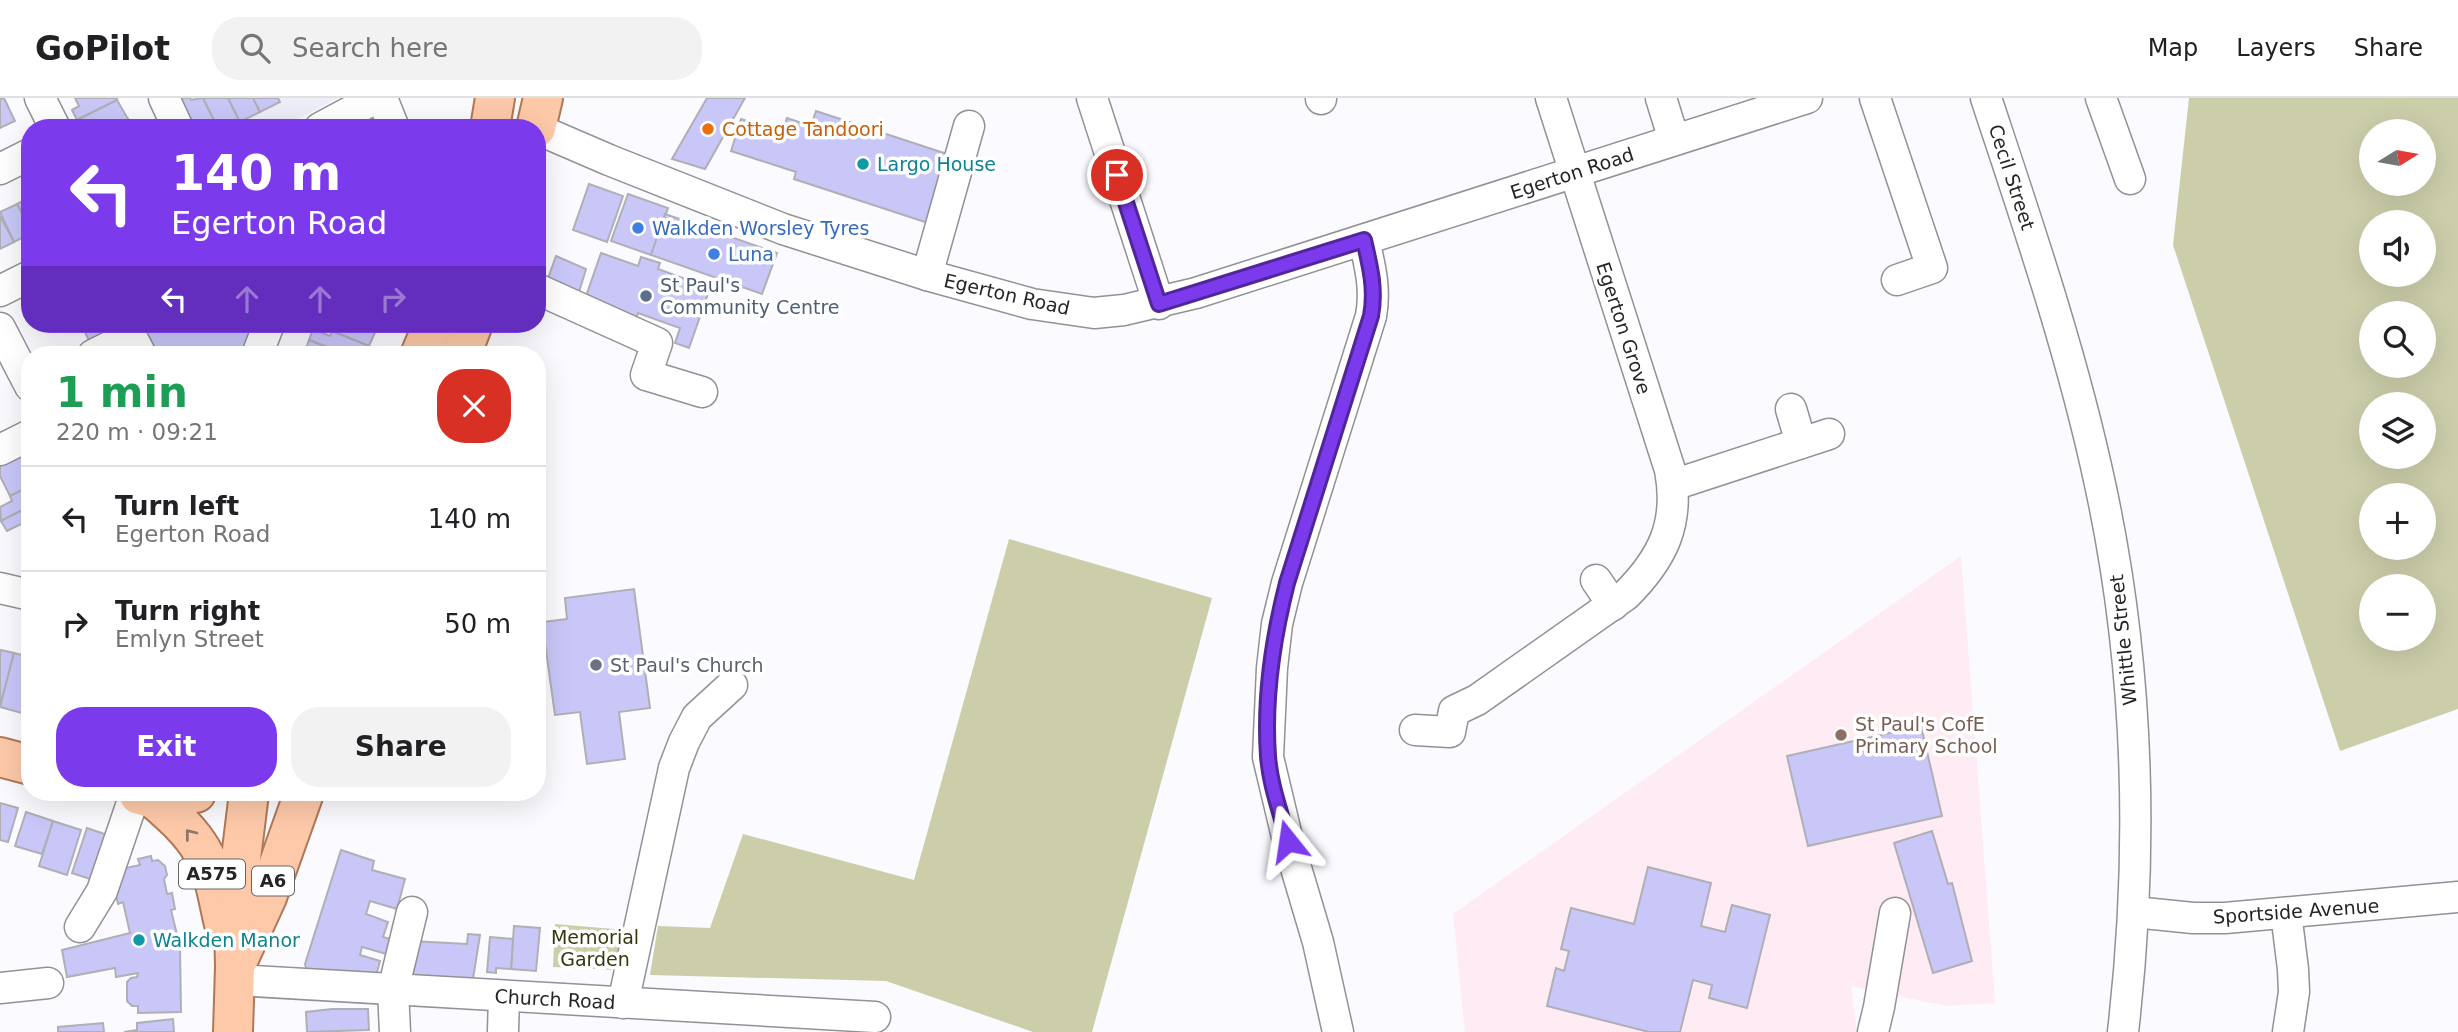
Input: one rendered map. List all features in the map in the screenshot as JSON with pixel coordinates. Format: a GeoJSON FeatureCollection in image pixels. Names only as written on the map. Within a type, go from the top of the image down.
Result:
{"type":"FeatureCollection","features":[{"type":"Feature","properties":{"kind":"main road"},"geometry":{"type":"LineString","coordinates":[[491,119],[495,98]]}},
{"type":"Feature","properties":{"kind":"main road"},"geometry":{"type":"LineString","coordinates":[[539,119],[543,98]]}},
{"type":"Feature","properties":{"kind":"main road"},"geometry":{"type":"LineString","coordinates":[[0,757],[21,763]]}},
{"type":"Feature","properties":{"kind":"main road","name":"A575"},"geometry":{"type":"LineString","coordinates":[[149,801],[182,824],[203,852],[211,872],[235,973]]}},
{"type":"Feature","properties":{"kind":"main road","name":"A6"},"geometry":{"type":"LineString","coordinates":[[233,1032],[235,897],[248,801]]}},
{"type":"Feature","properties":{"kind":"main road","name":"A6"},"geometry":{"type":"LineString","coordinates":[[235,973],[267,897],[301,801]]}},
{"type":"Feature","properties":{"kind":"street"},"geometry":{"type":"LineString","coordinates":[[40,98],[50,119]]}},
{"type":"Feature","properties":{"kind":"street"},"geometry":{"type":"LineString","coordinates":[[164,98],[174,119]]}},
{"type":"Feature","properties":{"kind":"street"},"geometry":{"type":"LineString","coordinates":[[337,119],[376,98]]}},
{"type":"Feature","properties":{"kind":"street"},"geometry":{"type":"LineString","coordinates":[[382,98],[390,119]]}},
{"type":"Feature","properties":{"kind":"street"},"geometry":{"type":"LineString","coordinates":[[1092,98],[1159,304]]}},
{"type":"Feature","properties":{"kind":"street","name":"Egerton Grove"},"geometry":{"type":"LineString","coordinates":[[1415,730],[1450,732],[1454,711],[1477,700],[1626,595],[1644,577],[1658,557],[1671,524],[1673,485],[1550,98]]}},
{"type":"Feature","properties":{"kind":"street"},"geometry":{"type":"LineString","coordinates":[[1661,98],[1674,140]]}},
{"type":"Feature","properties":{"kind":"street","name":"Egerton Road"},"geometry":{"type":"LineString","coordinates":[[546,132],[608,160],[783,229],[927,275],[1059,309],[1094,313],[1159,304],[1807,98]]}},
{"type":"Feature","properties":{"kind":"street"},"geometry":{"type":"LineString","coordinates":[[1875,98],[1933,268],[1897,280]]}},
{"type":"Feature","properties":{"kind":"street","name":"Cecil Street"},"geometry":{"type":"LineString","coordinates":[[1986,98],[2038,256]]}},
{"type":"Feature","properties":{"kind":"street"},"geometry":{"type":"LineString","coordinates":[[2101,98],[2130,179]]}},
{"type":"Feature","properties":{"kind":"street"},"geometry":{"type":"LineString","coordinates":[[927,275],[969,125]]}},
{"type":"Feature","properties":{"kind":"street"},"geometry":{"type":"LineString","coordinates":[[0,169],[21,158]]}},
{"type":"Feature","properties":{"kind":"street"},"geometry":{"type":"LineString","coordinates":[[1338,1032],[1318,942],[1273,786],[1268,757],[1268,728],[1277,624],[1287,583],[1372,308],[1374,281],[1364,240]]}},
{"type":"Feature","properties":{"kind":"street","name":"Whittle Street"},"geometry":{"type":"LineString","coordinates":[[2038,256],[2082,409],[2100,484],[2127,663],[2134,751],[2136,835],[2134,912],[2123,1032]]}},
{"type":"Feature","properties":{"kind":"street"},"geometry":{"type":"LineString","coordinates":[[0,291],[21,280]]}},
{"type":"Feature","properties":{"kind":"street"},"geometry":{"type":"LineString","coordinates":[[546,293],[657,342],[646,375],[702,392]]}},
{"type":"Feature","properties":{"kind":"street"},"geometry":{"type":"LineString","coordinates":[[0,328],[21,369]]}},
{"type":"Feature","properties":{"kind":"street"},"geometry":{"type":"LineString","coordinates":[[111,346],[131,336],[136,346]]}},
{"type":"Feature","properties":{"kind":"street"},"geometry":{"type":"LineString","coordinates":[[1673,485],[1815,438],[1790,409]]}},
{"type":"Feature","properties":{"kind":"street"},"geometry":{"type":"LineString","coordinates":[[0,450],[21,440]]}},
{"type":"Feature","properties":{"kind":"street"},"geometry":{"type":"LineString","coordinates":[[1596,580],[1613,605]]}},
{"type":"Feature","properties":{"kind":"street"},"geometry":{"type":"LineString","coordinates":[[0,588],[21,593]]}},
{"type":"Feature","properties":{"kind":"street"},"geometry":{"type":"LineString","coordinates":[[623,1003],[674,768],[697,717],[732,685]]}},
{"type":"Feature","properties":{"kind":"street"},"geometry":{"type":"LineString","coordinates":[[80,927],[102,891],[138,801]]}},
{"type":"Feature","properties":{"kind":"street","name":"Sportside Avenue"},"geometry":{"type":"LineString","coordinates":[[2134,912],[2193,918],[2286,913],[2458,897]]}},
{"type":"Feature","properties":{"kind":"street"},"geometry":{"type":"LineString","coordinates":[[395,1032],[393,990],[412,912]]}},
{"type":"Feature","properties":{"kind":"street"},"geometry":{"type":"LineString","coordinates":[[1876,1020],[1895,913]]}},
{"type":"Feature","properties":{"kind":"street"},"geometry":{"type":"LineString","coordinates":[[2286,913],[2294,992],[2288,1032]]}},
{"type":"Feature","properties":{"kind":"street","name":"Church Road"},"geometry":{"type":"LineString","coordinates":[[235,973],[393,990],[623,1003],[817,1023],[876,1017]]}},
{"type":"Feature","properties":{"kind":"street"},"geometry":{"type":"LineString","coordinates":[[0,988],[48,983]]}},
{"type":"Feature","properties":{"kind":"street"},"geometry":{"type":"LineString","coordinates":[[503,1032],[504,996]]}},
{"type":"Feature","properties":{"kind":"shaded area"},"geometry":{"type":"Polygon","coordinates":[[[170,98],[338,98],[298,119],[180,119],[170,98]]]}},
{"type":"Feature","properties":{"kind":"shaded area","name":"St Paul's CofE Primary School"},"geometry":{"type":"Polygon","coordinates":[[[1961,556],[1995,1003],[1947,1006],[1851,986],[1857,1032],[1465,1032],[1453,914],[1961,556]]]}},
{"type":"Feature","properties":{"kind":"green space"},"geometry":{"type":"Polygon","coordinates":[[[2189,98],[2458,98],[2458,709],[2340,751],[2173,245],[2189,98]]]}},
{"type":"Feature","properties":{"kind":"green space"},"geometry":{"type":"Polygon","coordinates":[[[1009,539],[1212,598],[1092,1032],[1033,1032],[886,981],[650,975],[658,926],[710,928],[743,834],[914,880],[1009,539]]]}},
{"type":"Feature","properties":{"kind":"green space","name":"Memorial Garden"},"geometry":{"type":"Polygon","coordinates":[[[555,924],[626,930],[618,970],[553,967],[555,924]]]}},
{"type":"Feature","properties":{"kind":"building"},"geometry":{"type":"Polygon","coordinates":[[[4,98],[15,121],[0,128],[0,99],[4,98]]]}},
{"type":"Feature","properties":{"kind":"building"},"geometry":{"type":"Polygon","coordinates":[[[75,98],[117,98],[76,119],[72,110],[79,106],[75,98]]]}},
{"type":"Feature","properties":{"kind":"building"},"geometry":{"type":"Polygon","coordinates":[[[176,98],[203,98],[214,119],[186,119],[176,98]]]}},
{"type":"Feature","properties":{"kind":"building"},"geometry":{"type":"Polygon","coordinates":[[[203,98],[228,98],[238,119],[214,119],[203,98]]]}},
{"type":"Feature","properties":{"kind":"building"},"geometry":{"type":"Polygon","coordinates":[[[228,98],[253,98],[260,112],[246,119],[238,119],[228,98]]]}},
{"type":"Feature","properties":{"kind":"building"},"geometry":{"type":"Polygon","coordinates":[[[253,98],[278,98],[280,102],[260,112],[253,98]]]}},
{"type":"Feature","properties":{"kind":"building","name":"Cottage Tandoori"},"geometry":{"type":"Polygon","coordinates":[[[707,98],[745,98],[705,169],[672,159],[707,98]]]}},
{"type":"Feature","properties":{"kind":"building"},"geometry":{"type":"Polygon","coordinates":[[[117,100],[128,119],[79,119],[117,100]]]}},
{"type":"Feature","properties":{"kind":"building","name":"Largo House"},"geometry":{"type":"Polygon","coordinates":[[[816,111],[956,157],[934,225],[794,179],[796,172],[731,151],[741,119],[782,132],[787,118],[811,126],[816,111]]]}},
{"type":"Feature","properties":{"kind":"building"},"geometry":{"type":"Polygon","coordinates":[[[589,184],[623,196],[607,242],[573,230],[589,184]]]}},
{"type":"Feature","properties":{"kind":"building","name":"Walkden Worsley Tyres"},"geometry":{"type":"Polygon","coordinates":[[[628,194],[668,208],[651,255],[611,241],[628,194]]]}},
{"type":"Feature","properties":{"kind":"building"},"geometry":{"type":"Polygon","coordinates":[[[17,204],[21,211],[21,238],[14,242],[0,212],[17,204]]]}},
{"type":"Feature","properties":{"kind":"building","name":"Luna"},"geometry":{"type":"Polygon","coordinates":[[[665,214],[777,253],[762,294],[651,255],[665,214]]]}},
{"type":"Feature","properties":{"kind":"building"},"geometry":{"type":"Polygon","coordinates":[[[0,216],[14,242],[0,249],[0,216]]]}},
{"type":"Feature","properties":{"kind":"building","name":"St Paul's Community Centre"},"geometry":{"type":"Polygon","coordinates":[[[601,253],[638,266],[641,257],[660,263],[658,269],[710,288],[689,348],[675,343],[680,328],[638,313],[634,323],[583,305],[601,253]]]}},
{"type":"Feature","properties":{"kind":"building"},"geometry":{"type":"Polygon","coordinates":[[[556,256],[586,269],[579,292],[547,281],[556,256]]]}},
{"type":"Feature","properties":{"kind":"building"},"geometry":{"type":"Polygon","coordinates":[[[85,333],[118,333],[98,346],[92,346],[85,333]]]}},
{"type":"Feature","properties":{"kind":"building"},"geometry":{"type":"Polygon","coordinates":[[[147,333],[251,333],[245,346],[153,346],[147,333]]]}},
{"type":"Feature","properties":{"kind":"building"},"geometry":{"type":"Polygon","coordinates":[[[312,333],[330,336],[331,333],[337,333],[369,346],[324,346],[309,340],[312,333]]]}},
{"type":"Feature","properties":{"kind":"building"},"geometry":{"type":"Polygon","coordinates":[[[337,333],[375,333],[369,346],[337,333]]]}},
{"type":"Feature","properties":{"kind":"building"},"geometry":{"type":"Polygon","coordinates":[[[309,340],[324,346],[307,346],[309,340]]]}},
{"type":"Feature","properties":{"kind":"building"},"geometry":{"type":"Polygon","coordinates":[[[21,448],[21,490],[10,496],[0,476],[0,459],[21,448]]]}},
{"type":"Feature","properties":{"kind":"building"},"geometry":{"type":"Polygon","coordinates":[[[21,490],[21,511],[1,521],[0,507],[12,501],[10,496],[21,490]]]}},
{"type":"Feature","properties":{"kind":"building"},"geometry":{"type":"Polygon","coordinates":[[[21,511],[21,524],[7,531],[1,521],[21,511]]]}},
{"type":"Feature","properties":{"kind":"building","name":"St Paul's Church"},"geometry":{"type":"Polygon","coordinates":[[[634,589],[650,708],[619,712],[625,759],[587,764],[580,712],[555,715],[546,651],[546,622],[567,619],[565,598],[634,589]]]}},
{"type":"Feature","properties":{"kind":"building"},"geometry":{"type":"Polygon","coordinates":[[[1,650],[14,653],[0,707],[0,653],[1,650]]]}},
{"type":"Feature","properties":{"kind":"building"},"geometry":{"type":"Polygon","coordinates":[[[14,653],[21,655],[21,713],[0,707],[14,653]]]}},
{"type":"Feature","properties":{"kind":"building"},"geometry":{"type":"Polygon","coordinates":[[[1921,726],[1942,816],[1808,846],[1787,756],[1921,726]]]}},
{"type":"Feature","properties":{"kind":"building"},"geometry":{"type":"Polygon","coordinates":[[[0,803],[18,808],[8,842],[0,840],[0,803]]]}},
{"type":"Feature","properties":{"kind":"building"},"geometry":{"type":"Polygon","coordinates":[[[26,812],[53,821],[42,854],[15,846],[26,812]]]}},
{"type":"Feature","properties":{"kind":"building"},"geometry":{"type":"Polygon","coordinates":[[[53,821],[81,830],[67,875],[39,866],[53,821]]]}},
{"type":"Feature","properties":{"kind":"building"},"geometry":{"type":"Polygon","coordinates":[[[87,828],[110,836],[96,881],[72,873],[87,828]]]}},
{"type":"Feature","properties":{"kind":"building"},"geometry":{"type":"Polygon","coordinates":[[[1932,831],[1948,884],[1952,883],[1972,961],[1933,973],[1894,843],[1932,831]]]}},
{"type":"Feature","properties":{"kind":"building"},"geometry":{"type":"Polygon","coordinates":[[[341,850],[374,861],[372,870],[405,879],[397,909],[370,901],[366,914],[388,922],[383,937],[394,940],[390,955],[362,947],[360,955],[380,961],[376,976],[307,972],[305,964],[341,850]]]}},
{"type":"Feature","properties":{"kind":"building","name":"Walkden Manor"},"geometry":{"type":"Polygon","coordinates":[[[151,856],[152,861],[158,860],[165,866],[167,894],[172,893],[175,909],[171,910],[180,947],[181,1012],[138,1013],[138,1006],[132,1006],[127,1001],[127,982],[137,977],[138,973],[116,977],[115,968],[67,977],[62,950],[130,933],[123,902],[118,904],[114,886],[116,870],[140,865],[138,859],[151,856]]]}},
{"type":"Feature","properties":{"kind":"building"},"geometry":{"type":"Polygon","coordinates":[[[1648,867],[1711,883],[1701,926],[1725,932],[1732,905],[1770,915],[1747,1008],[1709,998],[1712,985],[1693,980],[1680,1032],[1649,1032],[1547,1006],[1556,968],[1564,971],[1569,951],[1561,949],[1571,908],[1634,924],[1648,867]]]}},
{"type":"Feature","properties":{"kind":"building"},"geometry":{"type":"Polygon","coordinates":[[[514,926],[540,928],[536,971],[511,969],[514,926]]]}},
{"type":"Feature","properties":{"kind":"building"},"geometry":{"type":"Polygon","coordinates":[[[468,934],[480,935],[473,979],[403,975],[412,941],[467,944],[468,934]]]}},
{"type":"Feature","properties":{"kind":"building"},"geometry":{"type":"Polygon","coordinates":[[[490,937],[513,939],[511,969],[496,968],[496,973],[487,972],[490,937]]]}},
{"type":"Feature","properties":{"kind":"building"},"geometry":{"type":"Polygon","coordinates":[[[368,1009],[369,1030],[307,1032],[306,1012],[368,1009]]]}},
{"type":"Feature","properties":{"kind":"building"},"geometry":{"type":"Polygon","coordinates":[[[173,1019],[174,1032],[124,1032],[137,1030],[137,1023],[173,1019]]]}},
{"type":"Feature","properties":{"kind":"building"},"geometry":{"type":"Polygon","coordinates":[[[103,1023],[104,1032],[58,1032],[58,1027],[103,1023]]]}},
{"type":"Feature","properties":{"kind":"place","name":"Cottage Tandoori"},"geometry":{"type":"Point","coordinates":[708,129]}},
{"type":"Feature","properties":{"kind":"place","name":"Largo House"},"geometry":{"type":"Point","coordinates":[863,164]}},
{"type":"Feature","properties":{"kind":"place","name":"Walkden Worsley Tyres"},"geometry":{"type":"Point","coordinates":[638,228]}},
{"type":"Feature","properties":{"kind":"place","name":"Luna"},"geometry":{"type":"Point","coordinates":[714,254]}},
{"type":"Feature","properties":{"kind":"place","name":"St Paul's Community Centre"},"geometry":{"type":"Point","coordinates":[646,296]}},
{"type":"Feature","properties":{"kind":"place","name":"St Paul's Church"},"geometry":{"type":"Point","coordinates":[596,665]}},
{"type":"Feature","properties":{"kind":"place","name":"St Paul's CofE Primary School"},"geometry":{"type":"Point","coordinates":[1841,735]}},
{"type":"Feature","properties":{"kind":"place","name":"Walkden Manor"},"geometry":{"type":"Point","coordinates":[139,940]}},
{"type":"Feature","properties":{"kind":"route"},"geometry":{"type":"LineString","coordinates":[[1117,175],[1159,304],[1364,240],[1374,281],[1371,316],[1287,583],[1277,624],[1269,708],[1268,757],[1288,841]]}}]}
